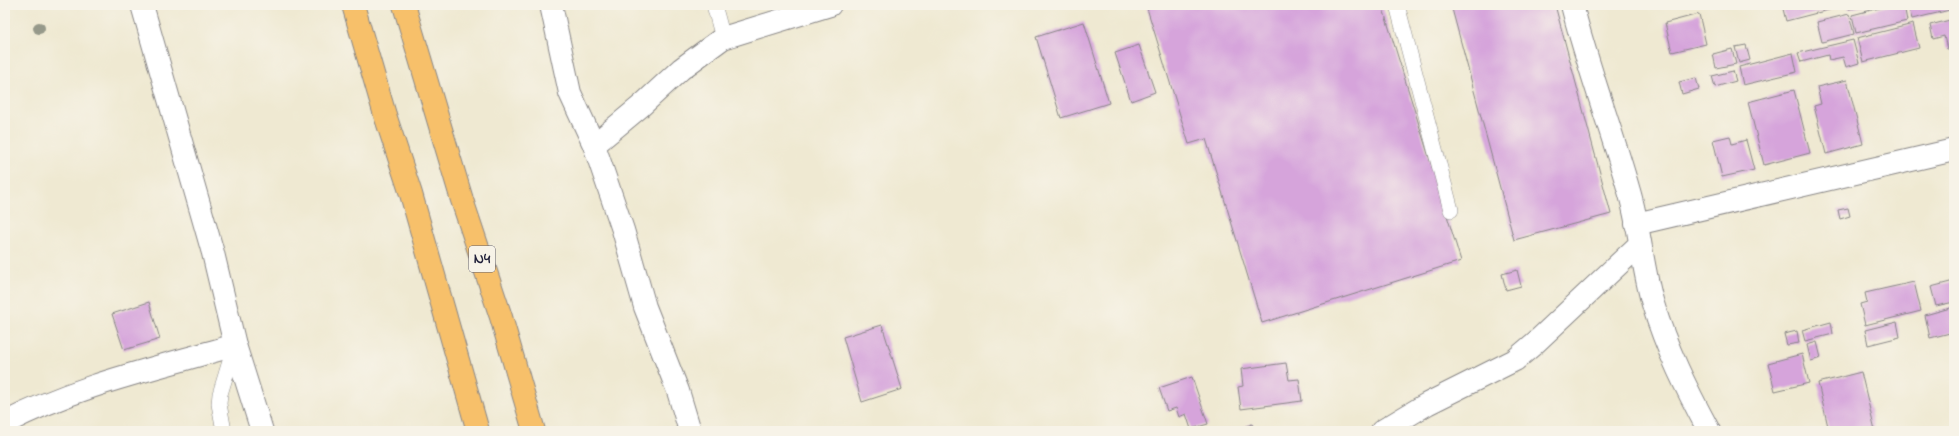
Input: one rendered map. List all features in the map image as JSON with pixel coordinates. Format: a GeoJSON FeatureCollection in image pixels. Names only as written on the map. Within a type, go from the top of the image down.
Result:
{"type":"FeatureCollection","features":[{"type":"Feature","properties":{"kind":"highway"},"geometry":{"type":"LineString","coordinates":[[353,5],[385,115],[411,194],[478,431]]}},
{"type":"Feature","properties":{"kind":"highway","name":"N4"},"geometry":{"type":"LineString","coordinates":[[404,5],[430,87],[462,200],[501,317],[534,431]]}},
{"type":"Feature","properties":{"kind":"street"},"geometry":{"type":"LineString","coordinates":[[142,5],[213,253],[235,345],[262,431]]}},
{"type":"Feature","properties":{"kind":"street"},"geometry":{"type":"LineString","coordinates":[[551,5],[570,93],[594,145],[624,230],[645,307],[678,391],[690,431]]}},
{"type":"Feature","properties":{"kind":"street"},"geometry":{"type":"LineString","coordinates":[[594,145],[641,106],[681,69],[723,38],[830,5]]}},
{"type":"Feature","properties":{"kind":"street"},"geometry":{"type":"LineString","coordinates":[[1572,5],[1582,44],[1629,192],[1653,303],[1663,336],[1690,396],[1710,431]]}},
{"type":"Feature","properties":{"kind":"street"},"geometry":{"type":"LineString","coordinates":[[1382,431],[1427,404],[1515,360],[1535,343],[1638,234],[1954,150]]}},
{"type":"Feature","properties":{"kind":"street"},"geometry":{"type":"LineString","coordinates":[[5,423],[34,408],[80,390],[235,345]]}},
{"type":"Feature","properties":{"kind":"lane"},"geometry":{"type":"LineString","coordinates":[[714,5],[723,38]]}},
{"type":"Feature","properties":{"kind":"lane"},"geometry":{"type":"LineString","coordinates":[[1397,5],[1451,210]]}},
{"type":"Feature","properties":{"kind":"lane"},"geometry":{"type":"LineString","coordinates":[[224,431],[219,404],[220,394],[235,345]]}},
{"type":"Feature","properties":{"kind":"building"},"geometry":{"type":"Polygon","coordinates":[[[1146,5],[1382,5],[1461,261],[1262,323],[1206,139],[1189,144],[1146,5]]]}},
{"type":"Feature","properties":{"kind":"building"},"geometry":{"type":"Polygon","coordinates":[[[1451,5],[1555,5],[1611,214],[1514,240],[1451,5]]]}},
{"type":"Feature","properties":{"kind":"building"},"geometry":{"type":"Polygon","coordinates":[[[1782,5],[1839,5],[1840,7],[1786,21],[1782,5]]]}},
{"type":"Feature","properties":{"kind":"building"},"geometry":{"type":"Polygon","coordinates":[[[1848,5],[1864,5],[1864,6],[1849,9],[1848,5]]]}},
{"type":"Feature","properties":{"kind":"building"},"geometry":{"type":"Polygon","coordinates":[[[1891,5],[1904,5],[1907,21],[1856,33],[1852,15],[1891,5]]]}},
{"type":"Feature","properties":{"kind":"building"},"geometry":{"type":"Polygon","coordinates":[[[1908,5],[1954,5],[1954,9],[1912,19],[1908,5]]]}},
{"type":"Feature","properties":{"kind":"building"},"geometry":{"type":"Polygon","coordinates":[[[1699,14],[1706,44],[1672,52],[1665,23],[1699,14]]]}},
{"type":"Feature","properties":{"kind":"building"},"geometry":{"type":"Polygon","coordinates":[[[1849,14],[1854,34],[1822,42],[1817,22],[1849,14]]]}},
{"type":"Feature","properties":{"kind":"building"},"geometry":{"type":"Polygon","coordinates":[[[1954,19],[1954,48],[1947,49],[1944,36],[1933,39],[1930,25],[1954,19]]]}},
{"type":"Feature","properties":{"kind":"building"},"geometry":{"type":"Polygon","coordinates":[[[1084,22],[1109,103],[1061,118],[1036,37],[1084,22]]]}},
{"type":"Feature","properties":{"kind":"building"},"geometry":{"type":"Polygon","coordinates":[[[1913,24],[1919,48],[1863,62],[1857,38],[1913,24]]]}},
{"type":"Feature","properties":{"kind":"building"},"geometry":{"type":"Polygon","coordinates":[[[1853,40],[1859,63],[1846,67],[1843,57],[1829,60],[1828,55],[1801,62],[1798,53],[1853,40]]]}},
{"type":"Feature","properties":{"kind":"building"},"geometry":{"type":"Polygon","coordinates":[[[1139,45],[1155,92],[1131,101],[1115,53],[1139,45]]]}},
{"type":"Feature","properties":{"kind":"building"},"geometry":{"type":"Polygon","coordinates":[[[1746,45],[1750,60],[1739,63],[1735,47],[1746,45]]]}},
{"type":"Feature","properties":{"kind":"building"},"geometry":{"type":"Polygon","coordinates":[[[1732,49],[1736,64],[1716,68],[1713,54],[1732,49]]]}},
{"type":"Feature","properties":{"kind":"building"},"geometry":{"type":"Polygon","coordinates":[[[1793,53],[1797,72],[1743,85],[1739,67],[1793,53]]]}},
{"type":"Feature","properties":{"kind":"building"},"geometry":{"type":"Polygon","coordinates":[[[1733,71],[1736,81],[1715,87],[1712,76],[1733,71]]]}},
{"type":"Feature","properties":{"kind":"building"},"geometry":{"type":"Polygon","coordinates":[[[1696,78],[1699,89],[1682,94],[1679,82],[1696,78]]]}},
{"type":"Feature","properties":{"kind":"building"},"geometry":{"type":"Polygon","coordinates":[[[1847,80],[1863,144],[1826,154],[1814,106],[1821,104],[1817,87],[1847,80]]]}},
{"type":"Feature","properties":{"kind":"building"},"geometry":{"type":"Polygon","coordinates":[[[1794,90],[1810,153],[1764,165],[1748,102],[1794,90]]]}},
{"type":"Feature","properties":{"kind":"building"},"geometry":{"type":"Polygon","coordinates":[[[1730,136],[1732,144],[1746,140],[1754,170],[1722,177],[1713,140],[1730,136]]]}},
{"type":"Feature","properties":{"kind":"building"},"geometry":{"type":"Polygon","coordinates":[[[1848,208],[1850,216],[1840,219],[1838,210],[1848,208]]]}},
{"type":"Feature","properties":{"kind":"building"},"geometry":{"type":"Polygon","coordinates":[[[1517,270],[1521,286],[1506,290],[1502,274],[1517,270]]]}},
{"type":"Feature","properties":{"kind":"building"},"geometry":{"type":"Polygon","coordinates":[[[1954,281],[1954,302],[1936,306],[1931,287],[1954,281]]]}},
{"type":"Feature","properties":{"kind":"building"},"geometry":{"type":"Polygon","coordinates":[[[1914,282],[1921,311],[1865,325],[1860,304],[1867,302],[1865,293],[1914,282]]]}},
{"type":"Feature","properties":{"kind":"building"},"geometry":{"type":"Polygon","coordinates":[[[149,302],[160,339],[124,350],[112,314],[149,302]]]}},
{"type":"Feature","properties":{"kind":"building"},"geometry":{"type":"Polygon","coordinates":[[[1954,307],[1954,332],[1930,338],[1925,315],[1954,307]]]}},
{"type":"Feature","properties":{"kind":"building"},"geometry":{"type":"Polygon","coordinates":[[[1831,322],[1833,334],[1805,341],[1802,330],[1831,322]]]}},
{"type":"Feature","properties":{"kind":"building"},"geometry":{"type":"Polygon","coordinates":[[[1897,322],[1900,337],[1868,345],[1865,330],[1897,322]]]}},
{"type":"Feature","properties":{"kind":"building"},"geometry":{"type":"Polygon","coordinates":[[[882,325],[902,389],[862,402],[843,337],[882,325]]]}},
{"type":"Feature","properties":{"kind":"building"},"geometry":{"type":"Polygon","coordinates":[[[1797,331],[1799,343],[1787,345],[1784,334],[1797,331]]]}},
{"type":"Feature","properties":{"kind":"building"},"geometry":{"type":"Polygon","coordinates":[[[1817,342],[1821,358],[1811,361],[1807,345],[1817,342]]]}},
{"type":"Feature","properties":{"kind":"building"},"geometry":{"type":"Polygon","coordinates":[[[1802,354],[1809,383],[1775,391],[1768,363],[1802,354]]]}},
{"type":"Feature","properties":{"kind":"building"},"geometry":{"type":"Polygon","coordinates":[[[1286,363],[1289,380],[1299,379],[1302,401],[1241,409],[1238,387],[1243,386],[1241,369],[1286,363]]]}},
{"type":"Feature","properties":{"kind":"building"},"geometry":{"type":"Polygon","coordinates":[[[1861,372],[1875,431],[1829,431],[1818,383],[1861,372]]]}},
{"type":"Feature","properties":{"kind":"building"},"geometry":{"type":"Polygon","coordinates":[[[1192,377],[1208,424],[1191,429],[1186,414],[1179,417],[1176,408],[1167,411],[1159,388],[1192,377]]]}},
{"type":"Feature","properties":{"kind":"building"},"geometry":{"type":"Polygon","coordinates":[[[1252,424],[1255,431],[1233,431],[1252,424]]]}}]}
